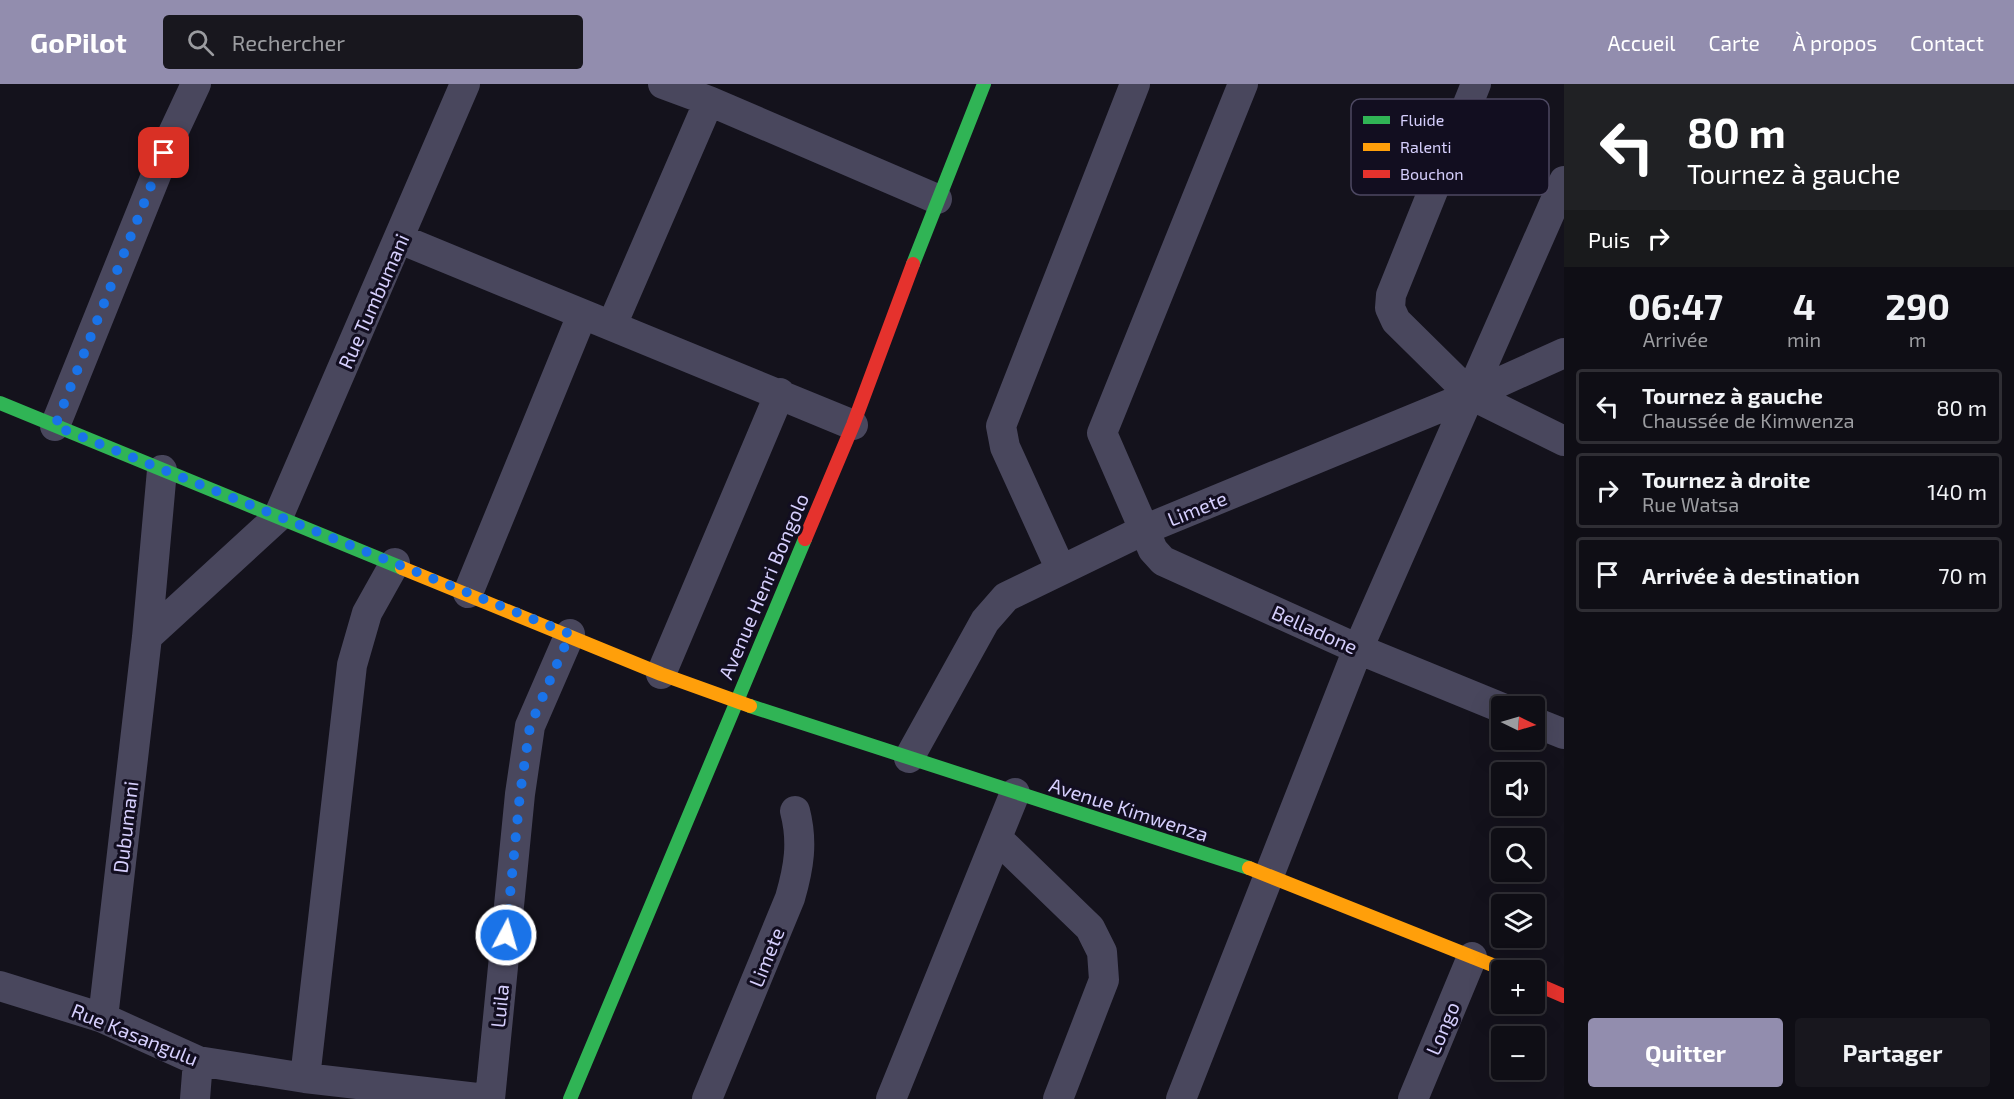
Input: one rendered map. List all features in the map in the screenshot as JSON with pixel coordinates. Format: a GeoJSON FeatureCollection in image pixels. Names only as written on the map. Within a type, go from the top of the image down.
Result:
{"type":"FeatureCollection","features":[{"type":"Feature","properties":{"kind":"street"},"geometry":{"type":"LineString","coordinates":[[55,426],[173,132],[196,84]]}},
{"type":"Feature","properties":{"kind":"street","name":"Avenue Henri Bongolo"},"geometry":{"type":"LineString","coordinates":[[570,1099],[735,701],[853,425],[937,199],[984,84]]}},
{"type":"Feature","properties":{"kind":"street"},"geometry":{"type":"LineString","coordinates":[[1062,570],[1005,447],[1001,426],[1134,84]]}},
{"type":"Feature","properties":{"kind":"street","name":"Belladone"},"geometry":{"type":"LineString","coordinates":[[1244,84],[1103,426],[1105,439],[1146,529],[1153,550],[1163,561],[1358,649],[1491,703]]}},
{"type":"Feature","properties":{"kind":"street"},"geometry":{"type":"LineString","coordinates":[[1470,99],[1476,84]]}},
{"type":"Feature","properties":{"kind":"street","name":"Rue Tumbumani"},"geometry":{"type":"LineString","coordinates":[[278,517],[400,239],[460,85]]}},
{"type":"Feature","properties":{"kind":"street"},"geometry":{"type":"LineString","coordinates":[[674,86],[937,199]]}},
{"type":"Feature","properties":{"kind":"street"},"geometry":{"type":"LineString","coordinates":[[612,326],[709,101]]}},
{"type":"Feature","properties":{"kind":"street"},"geometry":{"type":"LineString","coordinates":[[1181,1099],[1358,649],[1564,181]]}},
{"type":"Feature","properties":{"kind":"street"},"geometry":{"type":"LineString","coordinates":[[1431,195],[1391,295],[1390,302],[1396,321],[1471,395],[1564,441]]}},
{"type":"Feature","properties":{"kind":"street"},"geometry":{"type":"LineString","coordinates":[[400,239],[582,315],[780,393],[853,425]]}},
{"type":"Feature","properties":{"kind":"street"},"geometry":{"type":"LineString","coordinates":[[468,593],[582,315]]}},
{"type":"Feature","properties":{"kind":"street","name":"Limete"},"geometry":{"type":"LineString","coordinates":[[909,758],[985,621],[996,606],[1019,589],[1146,529],[1471,395],[1564,353]]}},
{"type":"Feature","properties":{"kind":"street"},"geometry":{"type":"LineString","coordinates":[[661,674],[780,393]]}},
{"type":"Feature","properties":{"kind":"street","name":"Avenue Kimwenza"},"geometry":{"type":"LineString","coordinates":[[0,403],[570,634],[661,674],[735,701],[1270,875],[1491,964]]}},
{"type":"Feature","properties":{"kind":"street","name":"Dubumani"},"geometry":{"type":"LineString","coordinates":[[103,1018],[147,637],[162,470]]}},
{"type":"Feature","properties":{"kind":"street"},"geometry":{"type":"LineString","coordinates":[[147,637],[278,517]]}},
{"type":"Feature","properties":{"kind":"street"},"geometry":{"type":"LineString","coordinates":[[305,1078],[352,665],[367,613],[395,563]]}},
{"type":"Feature","properties":{"kind":"street","name":"Luila"},"geometry":{"type":"LineString","coordinates":[[488,1099],[520,794],[530,726],[570,634]]}},
{"type":"Feature","properties":{"kind":"street"},"geometry":{"type":"LineString","coordinates":[[1545,726],[1564,734]]}},
{"type":"Feature","properties":{"kind":"street"},"geometry":{"type":"LineString","coordinates":[[891,1099],[1016,793]]}},
{"type":"Feature","properties":{"kind":"street","name":"Limete"},"geometry":{"type":"LineString","coordinates":[[707,1099],[790,898],[799,866],[800,841],[795,811]]}},
{"type":"Feature","properties":{"kind":"street"},"geometry":{"type":"LineString","coordinates":[[997,838],[1090,928],[1102,952],[1104,980],[1058,1099]]}},
{"type":"Feature","properties":{"kind":"street","name":"Longo"},"geometry":{"type":"LineString","coordinates":[[1413,1099],[1472,957]]}},
{"type":"Feature","properties":{"kind":"street","name":"Rue Kasangulu"},"geometry":{"type":"LineString","coordinates":[[0,986],[103,1018],[198,1061],[408,1095],[488,1099]]}},
{"type":"Feature","properties":{"kind":"street"},"geometry":{"type":"LineString","coordinates":[[1545,988],[1564,996]]}},
{"type":"Feature","properties":{"kind":"street"},"geometry":{"type":"LineString","coordinates":[[195,1099],[198,1061]]}},
{"type":"Feature","properties":{"kind":"traffic: fast"},"geometry":{"type":"LineString","coordinates":[[913,264],[984,84]]}},
{"type":"Feature","properties":{"kind":"traffic: fast"},"geometry":{"type":"LineString","coordinates":[[0,403],[402,568]]}},
{"type":"Feature","properties":{"kind":"traffic: fast"},"geometry":{"type":"LineString","coordinates":[[570,1099],[805,539]]}},
{"type":"Feature","properties":{"kind":"traffic: fast"},"geometry":{"type":"LineString","coordinates":[[750,706],[1249,868]]}},
{"type":"Feature","properties":{"kind":"traffic: slow"},"geometry":{"type":"LineString","coordinates":[[402,568],[661,674],[750,706]]}},
{"type":"Feature","properties":{"kind":"traffic: slow"},"geometry":{"type":"LineString","coordinates":[[1249,868],[1491,964]]}},
{"type":"Feature","properties":{"kind":"traffic: jam"},"geometry":{"type":"LineString","coordinates":[[805,539],[853,425],[913,264]]}},
{"type":"Feature","properties":{"kind":"traffic: jam"},"geometry":{"type":"LineString","coordinates":[[1545,988],[1564,996]]}},
{"type":"Feature","properties":{"kind":"route"},"geometry":{"type":"LineString","coordinates":[[164,153],[55,426],[570,634],[530,726],[520,794],[506,935]]}}]}
